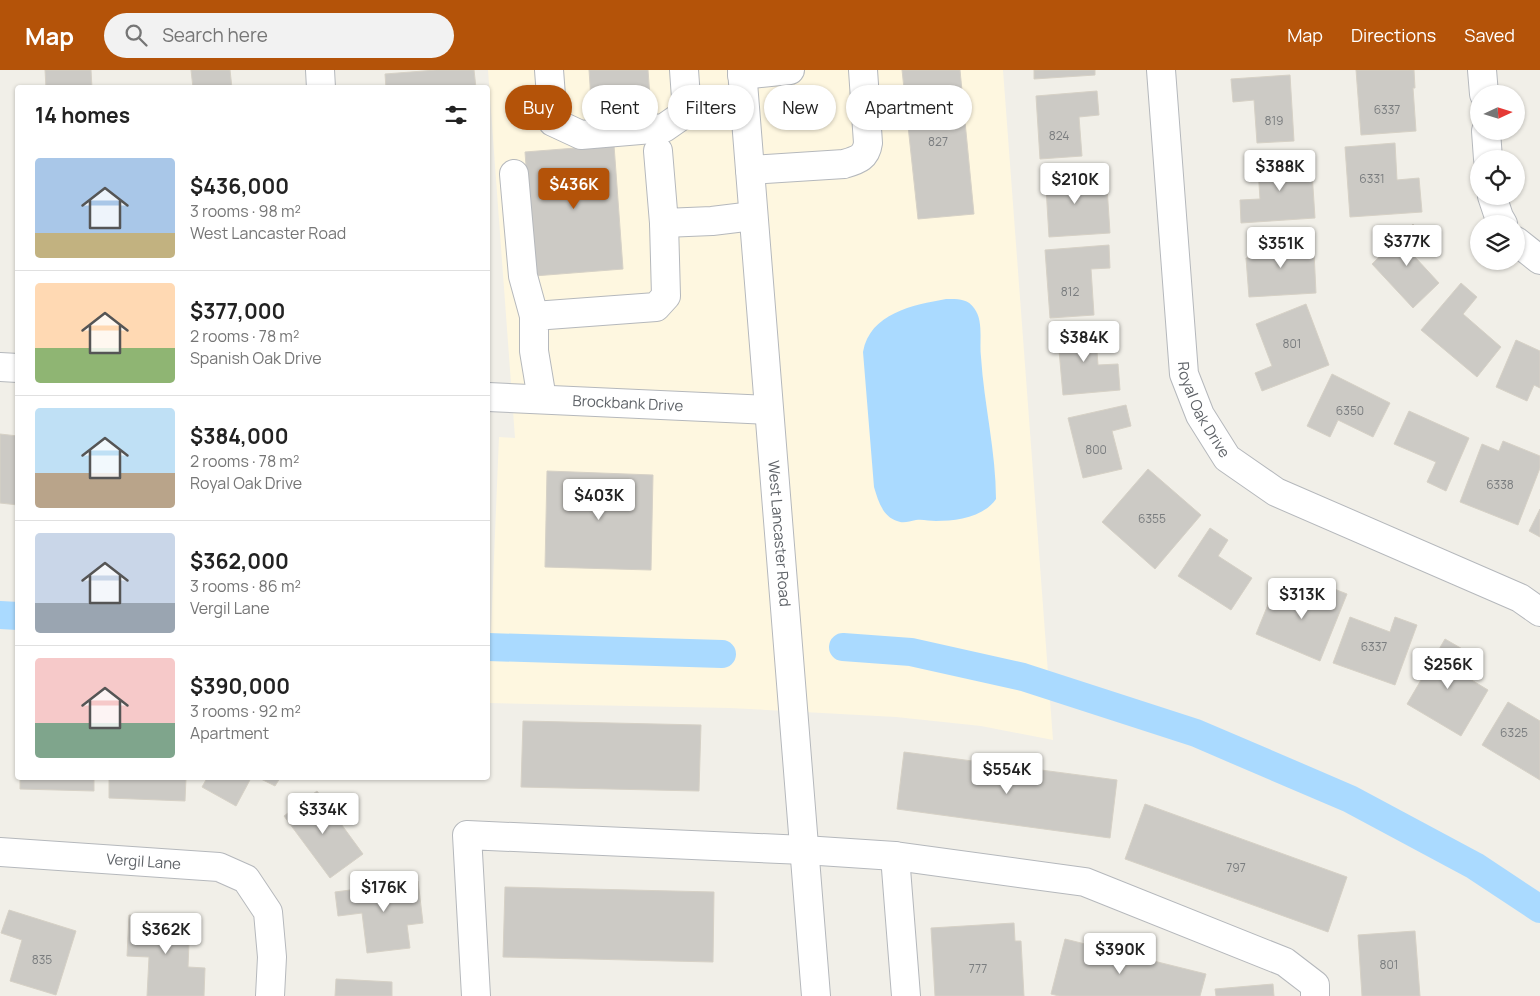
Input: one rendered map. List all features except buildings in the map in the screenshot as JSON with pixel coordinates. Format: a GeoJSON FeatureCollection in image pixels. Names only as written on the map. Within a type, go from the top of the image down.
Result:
{"type":"FeatureCollection","features":[{"type":"Feature","properties":{"kind":"street"},"geometry":{"type":"LineString","coordinates":[[320,70],[322,85]]}},
{"type":"Feature","properties":{"kind":"street"},"geometry":{"type":"LineString","coordinates":[[549,70],[553,122],[581,135],[664,128],[687,112],[684,70]]}},
{"type":"Feature","properties":{"kind":"street"},"geometry":{"type":"LineString","coordinates":[[742,72],[790,70]]}},
{"type":"Feature","properties":{"kind":"street"},"geometry":{"type":"LineString","coordinates":[[750,170],[844,164],[859,159],[867,151],[868,144],[863,70]]}},
{"type":"Feature","properties":{"kind":"street","name":"Royal Oak Drive"},"geometry":{"type":"LineString","coordinates":[[1162,70],[1184,374],[1200,415],[1228,458],[1276,492],[1520,598],[1540,612]]}},
{"type":"Feature","properties":{"kind":"street"},"geometry":{"type":"LineString","coordinates":[[1482,70],[1483,85]]}},
{"type":"Feature","properties":{"kind":"street","name":"West Lancaster Road"},"geometry":{"type":"LineString","coordinates":[[742,72],[816,996]]}},
{"type":"Feature","properties":{"kind":"street"},"geometry":{"type":"LineString","coordinates":[[534,316],[656,307],[666,296],[664,223],[658,151]]}},
{"type":"Feature","properties":{"kind":"street"},"geometry":{"type":"LineString","coordinates":[[514,174],[523,276],[534,316],[534,351],[542,399]]}},
{"type":"Feature","properties":{"kind":"street"},"geometry":{"type":"LineString","coordinates":[[664,223],[712,221],[753,216]]}},
{"type":"Feature","properties":{"kind":"street"},"geometry":{"type":"LineString","coordinates":[[1525,248],[1540,260]]}},
{"type":"Feature","properties":{"kind":"street"},"geometry":{"type":"LineString","coordinates":[[0,367],[15,368]]}},
{"type":"Feature","properties":{"kind":"street","name":"Brockbank Drive"},"geometry":{"type":"LineString","coordinates":[[490,397],[768,410]]}},
{"type":"Feature","properties":{"kind":"street"},"geometry":{"type":"LineString","coordinates":[[476,996],[466,835],[804,850],[895,856],[1085,882],[1284,962],[1315,986],[1315,996]]}},
{"type":"Feature","properties":{"kind":"street","name":"Vergil Lane"},"geometry":{"type":"LineString","coordinates":[[0,852],[219,867],[246,879],[268,912],[272,957],[270,996]]}},
{"type":"Feature","properties":{"kind":"street"},"geometry":{"type":"LineString","coordinates":[[895,856],[906,996]]}},
{"type":"Feature","properties":{"kind":"shaded area"},"geometry":{"type":"Polygon","coordinates":[[[488,70],[1003,70],[1053,740],[981,726],[896,717],[730,708],[490,703],[490,655],[499,437],[515,438],[488,70]]]}},
{"type":"Feature","properties":{"kind":"water"},"geometry":{"type":"Polygon","coordinates":[[[946,299],[968,302],[974,308],[979,319],[996,499],[991,505],[977,514],[961,519],[900,522],[892,519],[884,511],[874,487],[863,352],[867,339],[874,328],[884,320],[907,308],[946,299]]]}},
{"type":"Feature","properties":{"kind":"waterway"},"geometry":{"type":"LineString","coordinates":[[0,615],[15,616]]}},
{"type":"Feature","properties":{"kind":"waterway"},"geometry":{"type":"LineString","coordinates":[[490,647],[722,654]]}},
{"type":"Feature","properties":{"kind":"waterway"},"geometry":{"type":"LineString","coordinates":[[843,647],[911,652],[1023,677],[1196,733],[1350,799],[1475,866],[1540,909]]}}]}
